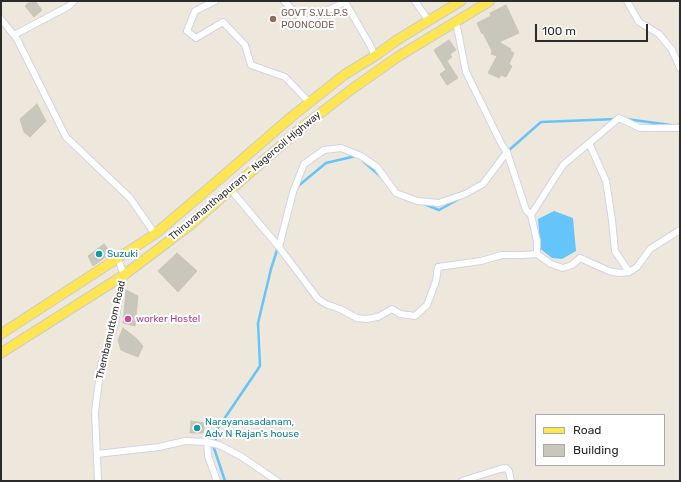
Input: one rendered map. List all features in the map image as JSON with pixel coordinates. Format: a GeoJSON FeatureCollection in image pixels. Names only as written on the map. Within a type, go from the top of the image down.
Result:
{"type":"FeatureCollection","features":[{"type":"Feature","properties":{"kind":"main road","name":"Thiruvananthapuram - Nagercoil Highway"},"geometry":{"type":"LineString","coordinates":[[1,334],[155,234],[309,102],[344,75],[428,20],[461,1]]}},
{"type":"Feature","properties":{"kind":"main road","name":"Thiruvananthapuram - Nagercoil Highway"},"geometry":{"type":"LineString","coordinates":[[1,353],[124,275],[189,226],[301,128],[352,89],[399,56],[490,1]]}},
{"type":"Feature","properties":{"kind":"street"},"geometry":{"type":"LineString","coordinates":[[14,35],[69,6],[74,1]]}},
{"type":"Feature","properties":{"kind":"street"},"geometry":{"type":"LineString","coordinates":[[215,1],[195,12],[187,31],[196,38],[223,22],[244,45],[251,65],[284,77],[309,102]]}},
{"type":"Feature","properties":{"kind":"street"},"geometry":{"type":"LineString","coordinates":[[284,1],[304,22],[345,2],[375,56]]}},
{"type":"Feature","properties":{"kind":"street"},"geometry":{"type":"LineString","coordinates":[[415,1],[428,20]]}},
{"type":"Feature","properties":{"kind":"street"},"geometry":{"type":"LineString","coordinates":[[627,1],[638,22],[659,34],[672,50],[680,68]]}},
{"type":"Feature","properties":{"kind":"street"},"geometry":{"type":"LineString","coordinates":[[1,19],[17,39],[66,137],[130,198],[155,234]]}},
{"type":"Feature","properties":{"kind":"street"},"geometry":{"type":"LineString","coordinates":[[456,22],[466,72],[502,145],[507,152],[526,210],[531,215],[537,241],[536,254]]}},
{"type":"Feature","properties":{"kind":"street"},"geometry":{"type":"LineString","coordinates":[[531,215],[563,165],[619,118],[640,128],[680,128]]}},
{"type":"Feature","properties":{"kind":"street"},"geometry":{"type":"LineString","coordinates":[[589,143],[606,181],[615,251],[629,272]]}},
{"type":"Feature","properties":{"kind":"street"},"geometry":{"type":"LineString","coordinates":[[279,247],[293,192],[304,164],[324,150],[341,148],[361,156],[377,167],[396,193],[417,200],[439,203],[465,194],[483,184],[507,152]]}},
{"type":"Feature","properties":{"kind":"street"},"geometry":{"type":"LineString","coordinates":[[231,190],[279,247],[318,298],[326,304],[340,309],[357,318],[366,319],[378,317],[392,309],[400,314],[415,316],[427,305],[436,281],[438,267],[481,261],[502,255],[536,254],[551,264],[563,268],[572,265],[580,258],[609,271],[619,273],[629,272],[637,267],[650,249],[680,230]]}},
{"type":"Feature","properties":{"kind":"street"},"geometry":{"type":"LineString","coordinates":[[118,258],[124,275]]}},
{"type":"Feature","properties":{"kind":"street","name":"Thembamuttom Road"},"geometry":{"type":"LineString","coordinates":[[98,481],[95,412],[101,365],[114,324],[124,275]]}},
{"type":"Feature","properties":{"kind":"street"},"geometry":{"type":"LineString","coordinates":[[97,454],[160,447],[185,441],[207,442],[219,445],[242,457],[277,481]]}},
{"type":"Feature","properties":{"kind":"street"},"geometry":{"type":"LineString","coordinates":[[207,442],[208,456],[217,481]]}},
{"type":"Feature","properties":{"kind":"street"},"geometry":{"type":"LineString","coordinates":[[462,481],[494,470],[506,468],[509,471],[511,481]]}},
{"type":"Feature","properties":{"kind":"water"},"geometry":{"type":"Polygon","coordinates":[[[554,211],[573,218],[576,251],[562,259],[552,258],[538,247],[538,219],[554,211]]]}},
{"type":"Feature","properties":{"kind":"building"},"geometry":{"type":"Polygon","coordinates":[[[31,1],[35,1],[42,10],[34,17],[25,6],[31,1]]]}},
{"type":"Feature","properties":{"kind":"building"},"geometry":{"type":"Polygon","coordinates":[[[506,5],[519,33],[499,42],[511,49],[510,51],[514,53],[509,64],[512,66],[506,77],[501,75],[499,78],[488,73],[497,56],[491,54],[492,51],[477,23],[491,16],[490,13],[506,5]]]}},
{"type":"Feature","properties":{"kind":"building"},"geometry":{"type":"Polygon","coordinates":[[[449,40],[456,50],[450,54],[452,57],[447,61],[458,78],[447,85],[440,74],[446,70],[434,50],[449,40]]]}},
{"type":"Feature","properties":{"kind":"building"},"geometry":{"type":"Polygon","coordinates":[[[37,104],[46,121],[30,137],[24,132],[20,119],[37,104]]]}},
{"type":"Feature","properties":{"kind":"building","name":"Suzuki"},"geometry":{"type":"Polygon","coordinates":[[[104,244],[111,253],[93,266],[88,256],[104,244]]]}},
{"type":"Feature","properties":{"kind":"building"},"geometry":{"type":"Polygon","coordinates":[[[177,253],[197,271],[178,292],[158,271],[177,253]]]}},
{"type":"Feature","properties":{"kind":"building"},"geometry":{"type":"Polygon","coordinates":[[[126,290],[138,296],[135,326],[123,323],[126,290]]]}},
{"type":"Feature","properties":{"kind":"building"},"geometry":{"type":"Polygon","coordinates":[[[123,328],[136,338],[143,346],[138,357],[121,350],[118,340],[123,328]]]}},
{"type":"Feature","properties":{"kind":"building","name":"Narayanasadanam, Adv N Rajan's house"},"geometry":{"type":"Polygon","coordinates":[[[191,421],[205,423],[203,433],[190,433],[191,421]]]}},
{"type":"Feature","properties":{"kind":"waterway"},"geometry":{"type":"LineString","coordinates":[[508,151],[541,122],[616,119]]}},
{"type":"Feature","properties":{"kind":"waterway"},"geometry":{"type":"LineString","coordinates":[[626,119],[678,126],[680,124]]}},
{"type":"Feature","properties":{"kind":"waterway"},"geometry":{"type":"LineString","coordinates":[[297,187],[326,163],[356,156]]}},
{"type":"Feature","properties":{"kind":"waterway"},"geometry":{"type":"LineString","coordinates":[[363,161],[380,176]]}},
{"type":"Feature","properties":{"kind":"waterway"},"geometry":{"type":"LineString","coordinates":[[424,204],[439,210],[459,199]]}},
{"type":"Feature","properties":{"kind":"waterway"},"geometry":{"type":"LineString","coordinates":[[225,481],[214,448],[218,428],[260,366],[258,323],[278,247]]}},
{"type":"Feature","properties":{"kind":"place","name":"GOVT S.V.L.P.S POONCODE"},"geometry":{"type":"Point","coordinates":[273,19]}},
{"type":"Feature","properties":{"kind":"place","name":"Suzuki"},"geometry":{"type":"Point","coordinates":[99,254]}},
{"type":"Feature","properties":{"kind":"place","name":"worker Hostel"},"geometry":{"type":"Point","coordinates":[128,319]}},
{"type":"Feature","properties":{"kind":"place","name":"Narayanasadanam, Adv N Rajan's house"},"geometry":{"type":"Point","coordinates":[197,428]}}]}
